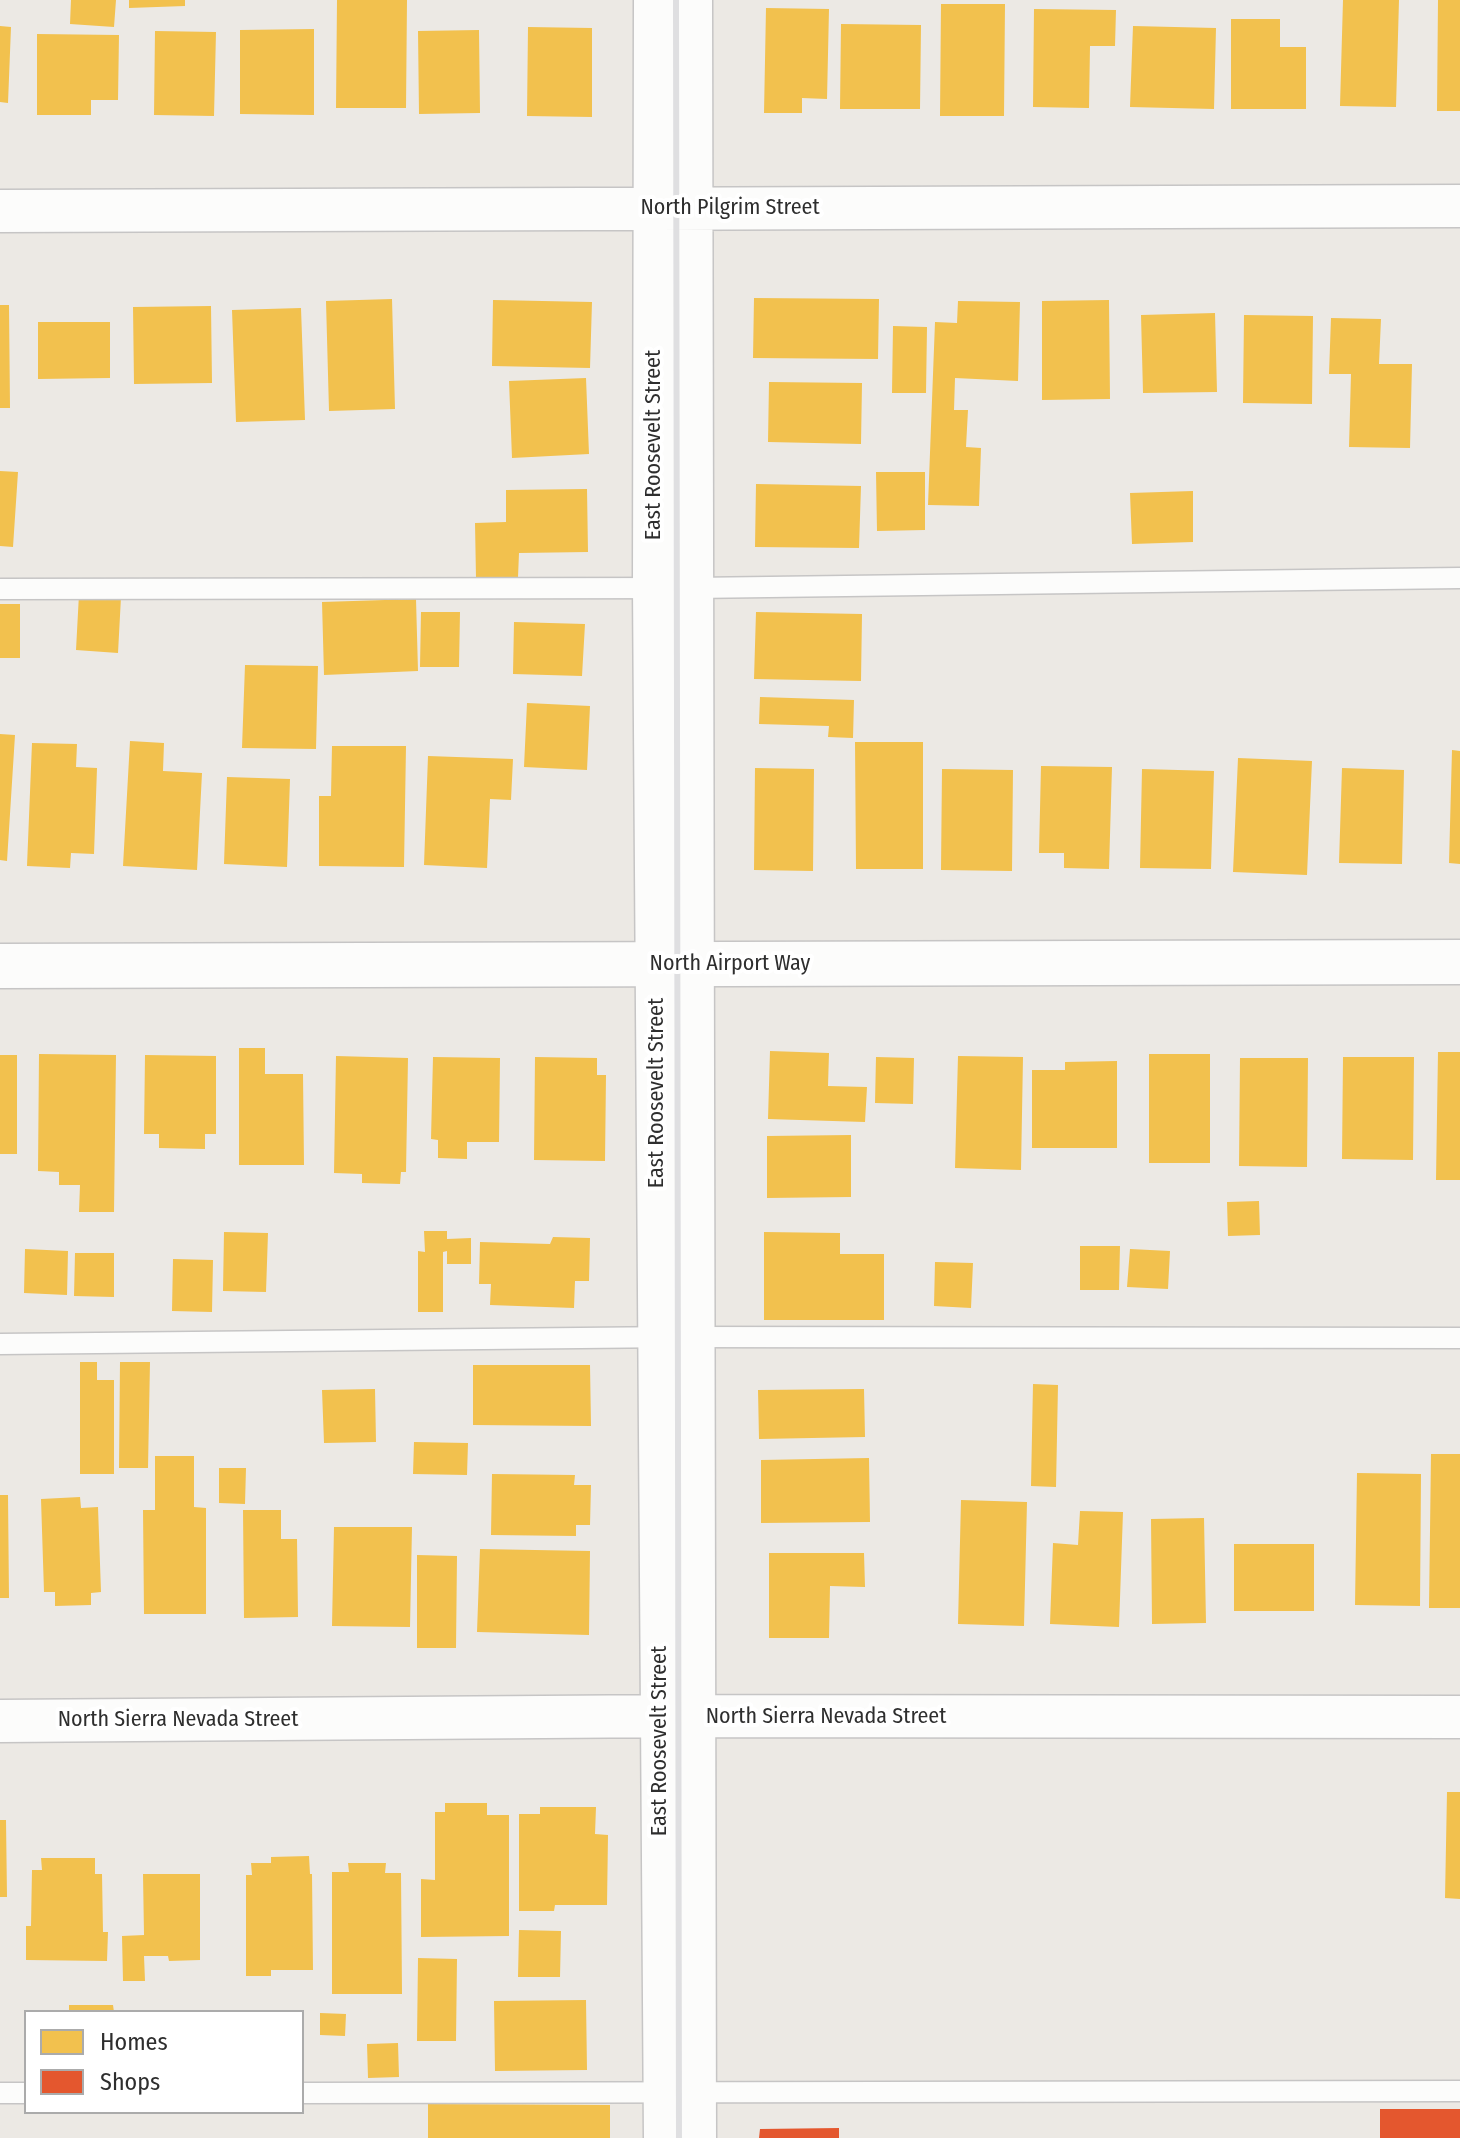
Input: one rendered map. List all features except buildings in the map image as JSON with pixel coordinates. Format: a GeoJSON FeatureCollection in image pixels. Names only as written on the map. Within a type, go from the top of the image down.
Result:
{"type":"FeatureCollection","features":[{"type":"Feature","properties":{"kind":"main road","name":"North Airport Way"},"geometry":{"type":"LineString","coordinates":[[0,966],[1460,962]]}},
{"type":"Feature","properties":{"kind":"street","name":"East Roosevelt Street"},"geometry":{"type":"LineString","coordinates":[[655,0],[673,208],[680,2093],[695,2138]]}},
{"type":"Feature","properties":{"kind":"street","name":"East Roosevelt Street"},"geometry":{"type":"LineString","coordinates":[[673,208],[691,0]]}},
{"type":"Feature","properties":{"kind":"street","name":"North Pilgrim Street"},"geometry":{"type":"LineString","coordinates":[[0,211],[1460,206]]}},
{"type":"Feature","properties":{"kind":"street","name":"North Sierra Nevada Street"},"geometry":{"type":"LineString","coordinates":[[0,1721],[1460,1717]]}},
{"type":"Feature","properties":{"kind":"street","name":"East Roosevelt Street"},"geometry":{"type":"LineString","coordinates":[[665,2138],[680,2093]]}},
{"type":"Feature","properties":{"kind":"lane"},"geometry":{"type":"LineString","coordinates":[[0,589],[673,587],[1460,578]]}},
{"type":"Feature","properties":{"kind":"lane"},"geometry":{"type":"LineString","coordinates":[[0,1344],[676,1336],[1460,1338]]}},
{"type":"Feature","properties":{"kind":"lane"},"geometry":{"type":"LineString","coordinates":[[304,2093],[1460,2091]]}},
{"type":"Feature","properties":{"kind":"lane"},"geometry":{"type":"LineString","coordinates":[[0,2093],[24,2093]]}},
{"type":"Feature","properties":{"kind":"railway"},"geometry":{"type":"LineString","coordinates":[[676,0],[679,2138]]}}]}
